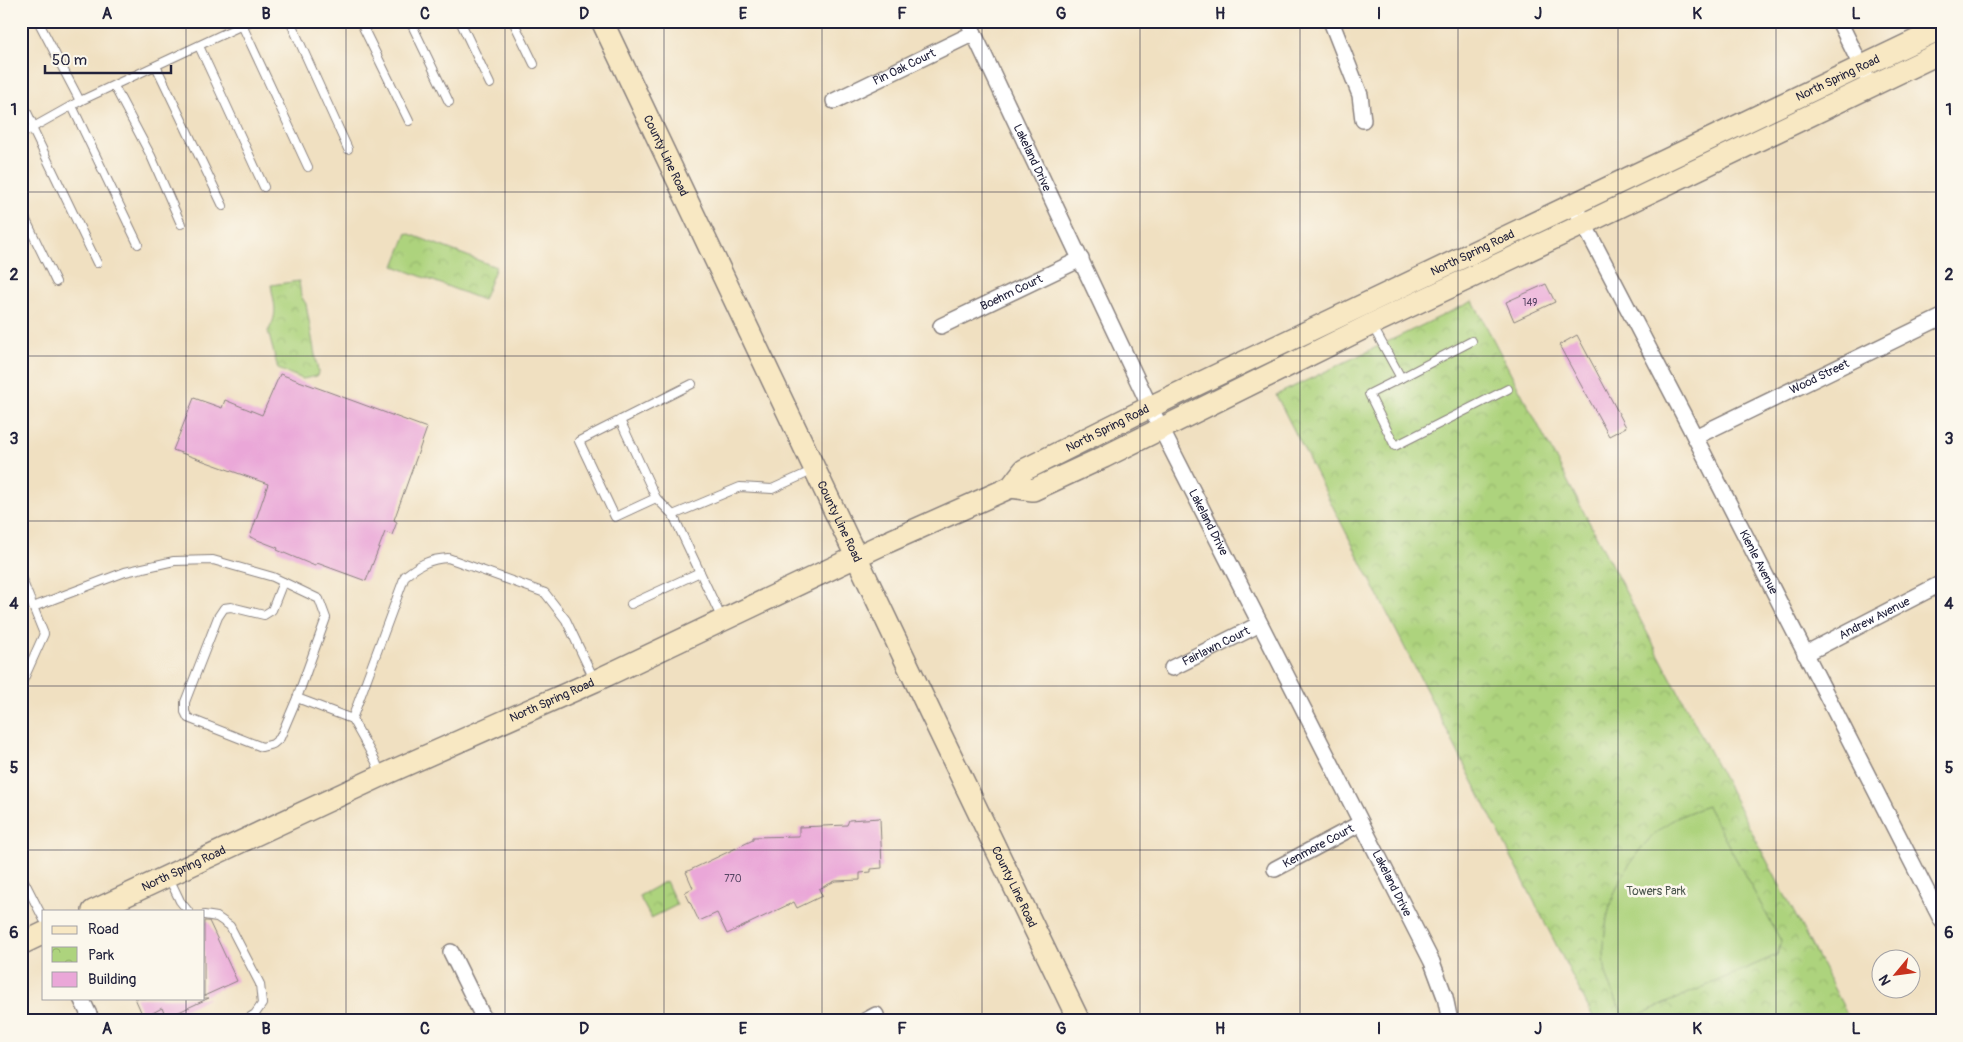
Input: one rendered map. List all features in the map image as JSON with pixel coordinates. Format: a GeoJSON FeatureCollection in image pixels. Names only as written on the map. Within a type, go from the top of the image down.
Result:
{"type":"FeatureCollection","features":[{"type":"Feature","properties":{"kind":"main road","name":"County Line Road"},"geometry":{"type":"LineString","coordinates":[[602,21],[816,469],[938,730],[1079,1021]]}},
{"type":"Feature","properties":{"kind":"main road","name":"North Spring Road"},"geometry":{"type":"LineString","coordinates":[[94,910],[381,776],[594,681],[857,556],[1011,487],[1024,470],[1150,407],[1584,224],[1866,77],[1942,28]]}},
{"type":"Feature","properties":{"kind":"main road","name":"North Spring Road"},"geometry":{"type":"LineString","coordinates":[[1011,487],[1033,490],[1104,457],[1574,205],[1866,77],[1942,52]]}},
{"type":"Feature","properties":{"kind":"main road"},"geometry":{"type":"LineString","coordinates":[[21,944],[42,934]]}},
{"type":"Feature","properties":{"kind":"street"},"geometry":{"type":"LineString","coordinates":[[1331,21],[1360,95],[1363,120]]}},
{"type":"Feature","properties":{"kind":"street"},"geometry":{"type":"LineString","coordinates":[[1839,21],[1866,77]]}},
{"type":"Feature","properties":{"kind":"street","name":"Pin Oak Court"},"geometry":{"type":"LineString","coordinates":[[834,100],[971,27]]}},
{"type":"Feature","properties":{"kind":"street","name":"Lakeland Drive"},"geometry":{"type":"LineString","coordinates":[[971,27],[1160,428],[1432,962],[1446,997],[1450,1021]]}},
{"type":"Feature","properties":{"kind":"street","name":"Kienle Avenue"},"geometry":{"type":"LineString","coordinates":[[1574,205],[1696,437],[1942,921]]}},
{"type":"Feature","properties":{"kind":"street","name":"Boehm Court"},"geometry":{"type":"LineString","coordinates":[[941,326],[1081,259]]}},
{"type":"Feature","properties":{"kind":"street","name":"Wood Street"},"geometry":{"type":"LineString","coordinates":[[1696,437],[1942,317]]}},
{"type":"Feature","properties":{"kind":"street","name":"Andrew Avenue"},"geometry":{"type":"LineString","coordinates":[[1805,654],[1942,583]]}},
{"type":"Feature","properties":{"kind":"street","name":"Fairlawn Court"},"geometry":{"type":"LineString","coordinates":[[1172,668],[1260,624]]}},
{"type":"Feature","properties":{"kind":"street","name":"Kenmore Court"},"geometry":{"type":"LineString","coordinates":[[1275,869],[1361,823]]}},
{"type":"Feature","properties":{"kind":"street"},"geometry":{"type":"LineString","coordinates":[[451,952],[485,1021]]}},
{"type":"Feature","properties":{"kind":"street"},"geometry":{"type":"LineString","coordinates":[[83,1000],[92,1021]]}},
{"type":"Feature","properties":{"kind":"lane"},"geometry":{"type":"LineString","coordinates":[[38,21],[80,101]]}},
{"type":"Feature","properties":{"kind":"lane"},"geometry":{"type":"LineString","coordinates":[[21,134],[80,101],[251,21]]}},
{"type":"Feature","properties":{"kind":"lane"},"geometry":{"type":"LineString","coordinates":[[290,21],[348,149]]}},
{"type":"Feature","properties":{"kind":"lane"},"geometry":{"type":"LineString","coordinates":[[360,21],[409,121]]}},
{"type":"Feature","properties":{"kind":"lane"},"geometry":{"type":"LineString","coordinates":[[410,21],[449,102]]}},
{"type":"Feature","properties":{"kind":"lane"},"geometry":{"type":"LineString","coordinates":[[460,21],[490,84]]}},
{"type":"Feature","properties":{"kind":"lane"},"geometry":{"type":"LineString","coordinates":[[513,21],[534,64]]}},
{"type":"Feature","properties":{"kind":"lane"},"geometry":{"type":"LineString","coordinates":[[242,25],[308,167]]}},
{"type":"Feature","properties":{"kind":"lane"},"geometry":{"type":"LineString","coordinates":[[199,46],[264,187]]}},
{"type":"Feature","properties":{"kind":"lane"},"geometry":{"type":"LineString","coordinates":[[156,66],[222,206]]}},
{"type":"Feature","properties":{"kind":"lane"},"geometry":{"type":"LineString","coordinates":[[114,86],[151,156],[182,224]]}},
{"type":"Feature","properties":{"kind":"lane"},"geometry":{"type":"LineString","coordinates":[[21,100],[97,263]]}},
{"type":"Feature","properties":{"kind":"lane"},"geometry":{"type":"LineString","coordinates":[[72,106],[138,244]]}},
{"type":"Feature","properties":{"kind":"lane"},"geometry":{"type":"LineString","coordinates":[[21,210],[56,282]]}},
{"type":"Feature","properties":{"kind":"lane"},"geometry":{"type":"LineString","coordinates":[[1367,315],[1401,378]]}},
{"type":"Feature","properties":{"kind":"lane"},"geometry":{"type":"LineString","coordinates":[[1472,341],[1368,394],[1395,446],[1508,389]]}},
{"type":"Feature","properties":{"kind":"lane"},"geometry":{"type":"LineString","coordinates":[[656,498],[615,516],[579,441],[692,384]]}},
{"type":"Feature","properties":{"kind":"lane"},"geometry":{"type":"LineString","coordinates":[[620,420],[656,498],[673,515],[723,620]]}},
{"type":"Feature","properties":{"kind":"lane"},"geometry":{"type":"LineString","coordinates":[[673,515],[740,487],[772,489],[816,469]]}},
{"type":"Feature","properties":{"kind":"lane"},"geometry":{"type":"LineString","coordinates":[[352,719],[405,576],[418,566],[432,559],[448,558],[545,593],[566,620],[594,681]]}},
{"type":"Feature","properties":{"kind":"lane"},"geometry":{"type":"LineString","coordinates":[[33,607],[125,572],[174,561],[213,560],[283,582],[319,599],[326,618],[297,698],[280,738],[274,744],[262,747],[204,726],[188,718],[185,712],[185,702],[218,617],[224,608],[231,607],[264,615],[272,610],[283,582]]}},
{"type":"Feature","properties":{"kind":"lane"},"geometry":{"type":"LineString","coordinates":[[631,604],[700,572]]}},
{"type":"Feature","properties":{"kind":"lane"},"geometry":{"type":"LineString","coordinates":[[21,577],[44,634],[21,685]]}},
{"type":"Feature","properties":{"kind":"lane"},"geometry":{"type":"LineString","coordinates":[[297,698],[352,719],[375,760],[381,776]]}},
{"type":"Feature","properties":{"kind":"lane"},"geometry":{"type":"LineString","coordinates":[[21,875],[42,916]]}},
{"type":"Feature","properties":{"kind":"lane"},"geometry":{"type":"LineString","coordinates":[[168,876],[180,902],[187,910]]}},
{"type":"Feature","properties":{"kind":"lane"},"geometry":{"type":"LineString","coordinates":[[205,915],[217,918],[230,926],[260,984],[262,1004],[255,1014],[244,1021]]}},
{"type":"Feature","properties":{"kind":"green space"},"geometry":{"type":"Polygon","coordinates":[[[407,233],[496,267],[483,300],[394,266],[407,233]]]}},
{"type":"Feature","properties":{"kind":"green space"},"geometry":{"type":"Polygon","coordinates":[[[299,281],[301,296],[306,304],[318,372],[317,376],[303,379],[278,369],[268,331],[275,314],[271,285],[299,281]]]}},
{"type":"Feature","properties":{"kind":"green space","name":"Towers Park"},"geometry":{"type":"Polygon","coordinates":[[[1473,301],[1851,1021],[1595,1021],[1276,395],[1473,301]]]}},
{"type":"Feature","properties":{"kind":"green space"},"geometry":{"type":"Polygon","coordinates":[[[1707,806],[1781,941],[1777,955],[1641,1014],[1622,1014],[1605,967],[1605,928],[1615,892],[1633,858],[1659,830],[1675,819],[1707,806]]]}},
{"type":"Feature","properties":{"kind":"green space"},"geometry":{"type":"Polygon","coordinates":[[[666,881],[677,905],[651,918],[639,896],[666,881]]]}},
{"type":"Feature","properties":{"kind":"building"},"geometry":{"type":"Polygon","coordinates":[[[1546,284],[1555,302],[1514,321],[1506,302],[1546,284]]]}},
{"type":"Feature","properties":{"kind":"building"},"geometry":{"type":"Polygon","coordinates":[[[1577,335],[1626,427],[1609,436],[1559,345],[1577,335]]]}},
{"type":"Feature","properties":{"kind":"building"},"geometry":{"type":"Polygon","coordinates":[[[280,374],[427,428],[394,520],[397,522],[392,535],[385,532],[366,581],[317,563],[315,566],[250,537],[268,484],[173,450],[194,398],[222,408],[225,400],[262,415],[280,374]]]}},
{"type":"Feature","properties":{"kind":"building"},"geometry":{"type":"Polygon","coordinates":[[[880,818],[882,868],[860,873],[860,880],[835,881],[819,889],[822,896],[797,908],[794,902],[727,934],[717,913],[699,921],[685,892],[693,888],[686,872],[753,840],[753,837],[799,836],[799,827],[847,825],[849,820],[880,818]]]}},
{"type":"Feature","properties":{"kind":"building"},"geometry":{"type":"Polygon","coordinates":[[[205,921],[209,921],[237,981],[205,996],[205,921]]]}},
{"type":"Feature","properties":{"kind":"building"},"geometry":{"type":"Polygon","coordinates":[[[136,1000],[205,1000],[166,1018],[162,1008],[147,1016],[145,1013],[142,1014],[136,1000]]]}}]}
